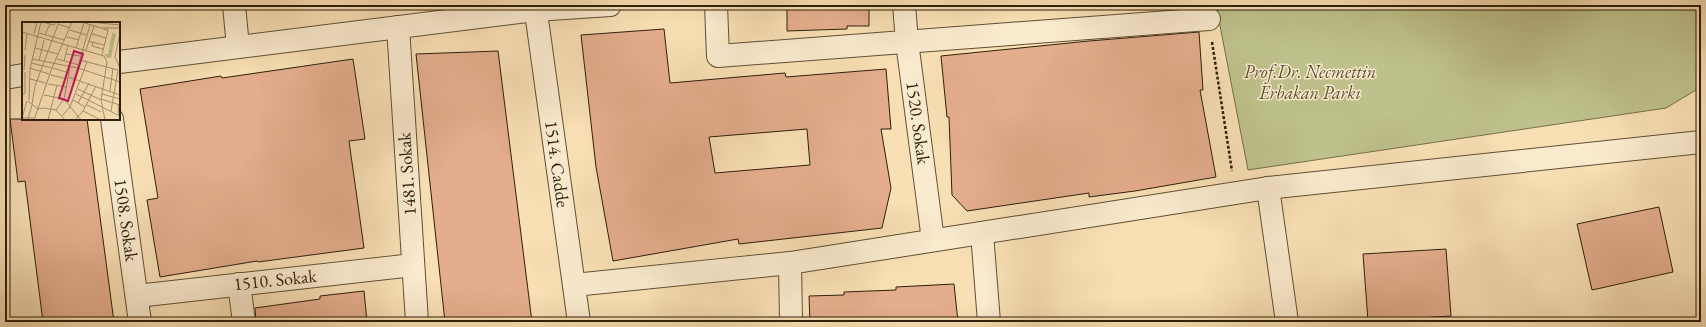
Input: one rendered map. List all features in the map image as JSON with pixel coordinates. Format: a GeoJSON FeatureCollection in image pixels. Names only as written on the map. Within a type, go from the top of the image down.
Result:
{"type":"FeatureCollection","features":[{"type":"Feature","properties":{"kind":"street"},"geometry":{"type":"LineString","coordinates":[[234,5],[238,47]]}},
{"type":"Feature","properties":{"kind":"street"},"geometry":{"type":"LineString","coordinates":[[120,62],[398,27],[535,7],[610,5]]}},
{"type":"Feature","properties":{"kind":"street"},"geometry":{"type":"LineString","coordinates":[[716,5],[718,56],[1209,19]]}},
{"type":"Feature","properties":{"kind":"street","name":"1520. Sokak"},"geometry":{"type":"LineString","coordinates":[[904,5],[907,42],[933,240]]}},
{"type":"Feature","properties":{"kind":"street","name":"1514. Cadde"},"geometry":{"type":"LineString","coordinates":[[535,7],[579,322]]}},
{"type":"Feature","properties":{"kind":"street","name":"1481. Sokak"},"geometry":{"type":"LineString","coordinates":[[398,27],[417,322]]}},
{"type":"Feature","properties":{"kind":"street"},"geometry":{"type":"LineString","coordinates":[[5,78],[22,75]]}},
{"type":"Feature","properties":{"kind":"street","name":"1508. Sokak"},"geometry":{"type":"LineString","coordinates":[[112,120],[140,322]]}},
{"type":"Feature","properties":{"kind":"street"},"geometry":{"type":"LineString","coordinates":[[574,286],[790,263],[1268,188],[1701,142]]}},
{"type":"Feature","properties":{"kind":"street"},"geometry":{"type":"LineString","coordinates":[[1268,188],[1287,322]]}},
{"type":"Feature","properties":{"kind":"street"},"geometry":{"type":"LineString","coordinates":[[982,233],[989,322]]}},
{"type":"Feature","properties":{"kind":"street"},"geometry":{"type":"LineString","coordinates":[[790,263],[791,322]]}},
{"type":"Feature","properties":{"kind":"street","name":"1510. Sokak"},"geometry":{"type":"LineString","coordinates":[[137,296],[413,265]]}},
{"type":"Feature","properties":{"kind":"street"},"geometry":{"type":"LineString","coordinates":[[239,284],[244,322]]}},
{"type":"Feature","properties":{"kind":"path"},"geometry":{"type":"LineString","coordinates":[[1209,19],[1235,193]]}},
{"type":"Feature","properties":{"kind":"green space","name":"Prof.Dr. Necmettin Erbakan Parkı"},"geometry":{"type":"Polygon","coordinates":[[[1216,5],[1701,5],[1701,87],[1666,108],[1248,170],[1216,5]]]}},
{"type":"Feature","properties":{"kind":"building"},"geometry":{"type":"Polygon","coordinates":[[[787,5],[869,5],[869,26],[847,26],[847,29],[787,31],[787,5]]]}},
{"type":"Feature","properties":{"kind":"building"},"geometry":{"type":"Polygon","coordinates":[[[664,29],[670,83],[785,73],[786,77],[886,69],[891,129],[881,129],[891,188],[882,228],[739,244],[738,239],[613,261],[596,167],[581,35],[664,29]],[[807,129],[709,137],[715,173],[810,165],[807,129]]]}},
{"type":"Feature","properties":{"kind":"building"},"geometry":{"type":"Polygon","coordinates":[[[1199,32],[1203,90],[1200,90],[1216,177],[1135,191],[1089,197],[1089,193],[967,211],[952,195],[949,117],[947,117],[941,56],[1089,41],[1199,32]]]}},
{"type":"Feature","properties":{"kind":"building"},"geometry":{"type":"Polygon","coordinates":[[[498,51],[532,322],[445,322],[416,54],[498,51]]]}},
{"type":"Feature","properties":{"kind":"building"},"geometry":{"type":"Polygon","coordinates":[[[353,59],[365,139],[349,141],[364,248],[257,261],[160,277],[147,200],[158,198],[140,89],[221,76],[222,78],[353,59]]]}},
{"type":"Feature","properties":{"kind":"building"},"geometry":{"type":"Polygon","coordinates":[[[10,119],[87,120],[114,322],[43,322],[25,181],[18,182],[10,119]]]}},
{"type":"Feature","properties":{"kind":"building"},"geometry":{"type":"Polygon","coordinates":[[[1659,207],[1673,272],[1592,290],[1577,224],[1659,207]]]}},
{"type":"Feature","properties":{"kind":"building"},"geometry":{"type":"Polygon","coordinates":[[[1446,249],[1451,316],[1368,321],[1363,254],[1446,249]]]}},
{"type":"Feature","properties":{"kind":"building"},"geometry":{"type":"Polygon","coordinates":[[[954,284],[958,322],[810,322],[809,296],[844,295],[844,292],[896,290],[896,287],[954,284]]]}},
{"type":"Feature","properties":{"kind":"building"},"geometry":{"type":"Polygon","coordinates":[[[364,291],[367,322],[256,322],[255,308],[320,299],[320,296],[364,291]]]}}]}
